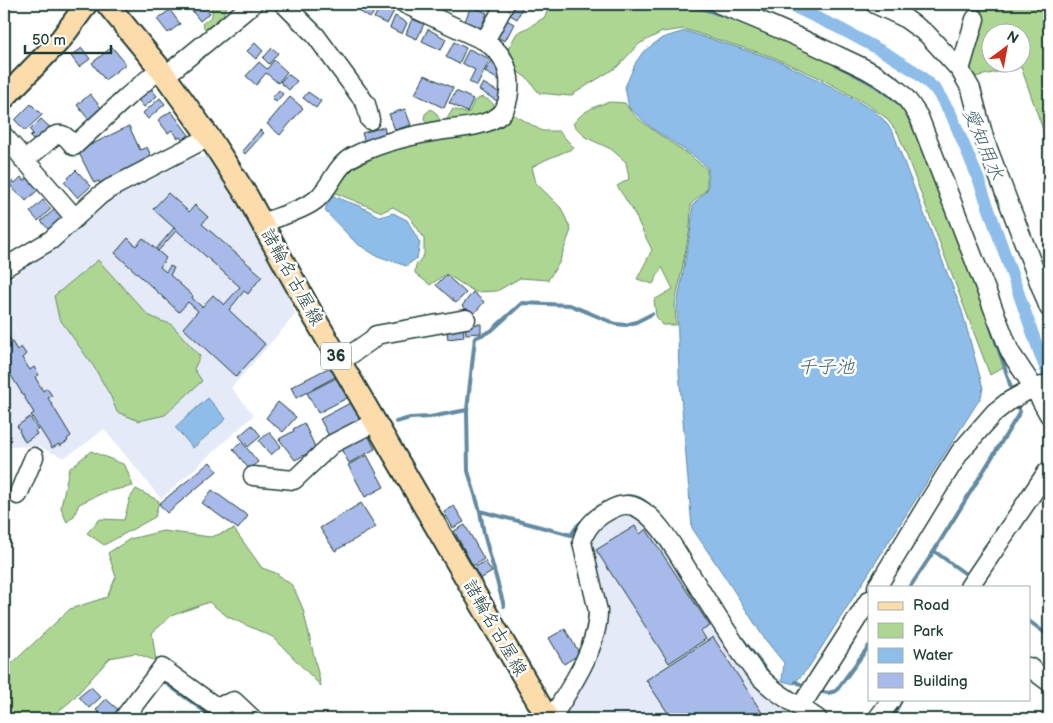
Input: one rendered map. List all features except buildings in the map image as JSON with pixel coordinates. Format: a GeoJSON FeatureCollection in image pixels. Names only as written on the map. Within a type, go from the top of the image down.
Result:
{"type":"FeatureCollection","features":[{"type":"Feature","properties":{"kind":"main road"},"geometry":{"type":"LineString","coordinates":[[4,98],[61,39],[86,4]]}},
{"type":"Feature","properties":{"kind":"main road","name":"諸輪名古屋線"},"geometry":{"type":"LineString","coordinates":[[107,4],[163,73],[209,137],[247,196],[340,362],[549,719]]}},
{"type":"Feature","properties":{"kind":"street"},"geometry":{"type":"LineString","coordinates":[[24,161],[58,134],[65,136],[74,146],[128,96],[163,73],[253,4]]}},
{"type":"Feature","properties":{"kind":"street"},"geometry":{"type":"LineString","coordinates":[[284,4],[316,36],[366,104],[370,120]]}},
{"type":"Feature","properties":{"kind":"street"},"geometry":{"type":"LineString","coordinates":[[262,223],[304,207],[317,199],[340,166],[350,158],[381,144],[434,131],[484,123],[500,115],[505,109],[510,82],[507,64],[494,47],[405,4]]}},
{"type":"Feature","properties":{"kind":"street"},"geometry":{"type":"LineString","coordinates":[[485,41],[505,4]]}},
{"type":"Feature","properties":{"kind":"street"},"geometry":{"type":"LineString","coordinates":[[719,4],[808,41],[873,73],[896,89],[910,104],[919,117],[1010,352],[1043,385],[1049,415]]}},
{"type":"Feature","properties":{"kind":"street"},"geometry":{"type":"LineString","coordinates":[[875,4],[903,17],[927,34],[960,70],[971,89],[985,141],[1049,308]]}},
{"type":"Feature","properties":{"kind":"street"},"geometry":{"type":"LineString","coordinates":[[960,70],[975,19]]}},
{"type":"Feature","properties":{"kind":"street"},"geometry":{"type":"LineString","coordinates":[[4,136],[76,218]]}},
{"type":"Feature","properties":{"kind":"street"},"geometry":{"type":"LineString","coordinates":[[4,268],[51,240],[109,189],[209,137]]}},
{"type":"Feature","properties":{"kind":"street"},"geometry":{"type":"LineString","coordinates":[[340,362],[376,335],[466,319]]}},
{"type":"Feature","properties":{"kind":"street"},"geometry":{"type":"LineString","coordinates":[[878,586],[960,452],[996,412],[1009,401],[1043,385]]}},
{"type":"Feature","properties":{"kind":"street"},"geometry":{"type":"LineString","coordinates":[[253,476],[294,480],[332,444],[375,422]]}},
{"type":"Feature","properties":{"kind":"street"},"geometry":{"type":"LineString","coordinates":[[17,495],[34,457]]}},
{"type":"Feature","properties":{"kind":"street"},"geometry":{"type":"LineString","coordinates":[[970,586],[1047,472]]}},
{"type":"Feature","properties":{"kind":"street"},"geometry":{"type":"LineString","coordinates":[[549,719],[573,682],[593,642],[598,622],[598,611],[582,542],[584,534],[587,527],[605,513],[628,504],[643,511],[668,539],[727,632],[764,681],[775,692],[801,706],[818,719]]}},
{"type":"Feature","properties":{"kind":"street"},"geometry":{"type":"LineString","coordinates":[[801,706],[868,602]]}},
{"type":"Feature","properties":{"kind":"street"},"geometry":{"type":"LineString","coordinates":[[124,719],[162,668],[212,704],[217,706],[234,701],[254,719]]}},
{"type":"Feature","properties":{"kind":"street"},"geometry":{"type":"LineString","coordinates":[[1030,668],[1049,682]]}},
{"type":"Feature","properties":{"kind":"street"},"geometry":{"type":"LineString","coordinates":[[877,719],[891,700]]}},
{"type":"Feature","properties":{"kind":"shaded area"},"geometry":{"type":"Polygon","coordinates":[[[194,157],[206,157],[243,210],[296,314],[231,388],[254,415],[161,499],[104,429],[64,458],[38,446],[4,447],[4,312],[46,377],[4,311],[4,284],[57,247],[110,198],[124,193],[194,157]]]}},
{"type":"Feature","properties":{"kind":"shaded area"},"geometry":{"type":"Polygon","coordinates":[[[628,508],[642,513],[779,702],[783,706],[797,711],[809,719],[559,719],[595,644],[586,546],[591,529],[628,508]]]}},
{"type":"Feature","properties":{"kind":"green space"},"geometry":{"type":"Polygon","coordinates":[[[207,4],[228,4],[224,12],[223,21],[205,29],[202,24],[212,16],[212,9],[207,4]]]}},
{"type":"Feature","properties":{"kind":"green space"},"geometry":{"type":"Polygon","coordinates":[[[550,4],[701,4],[763,25],[884,85],[903,102],[923,133],[1011,362],[990,375],[898,133],[885,117],[822,79],[773,57],[684,29],[662,32],[639,44],[617,67],[570,96],[539,93],[528,79],[517,71],[508,49],[517,33],[545,17],[550,4]]]}},
{"type":"Feature","properties":{"kind":"green space"},"geometry":{"type":"Polygon","coordinates":[[[980,4],[1049,4],[1049,147],[1023,72],[1030,72],[1030,22],[980,22],[980,72],[998,72],[970,78],[966,67],[980,4]]]}},
{"type":"Feature","properties":{"kind":"green space"},"geometry":{"type":"Polygon","coordinates":[[[482,97],[492,103],[494,115],[483,121],[463,121],[442,127],[425,129],[428,124],[424,119],[425,114],[431,109],[436,113],[442,124],[453,109],[465,113],[469,112],[474,101],[482,97]]]}},
{"type":"Feature","properties":{"kind":"green space"},"geometry":{"type":"Polygon","coordinates":[[[610,102],[625,103],[648,127],[707,169],[707,189],[691,204],[690,228],[675,305],[676,325],[662,325],[656,316],[654,300],[673,289],[662,267],[653,284],[637,279],[652,250],[632,209],[617,186],[629,179],[626,162],[611,149],[585,137],[573,124],[589,110],[610,102]]]}},
{"type":"Feature","properties":{"kind":"green space"},"geometry":{"type":"Polygon","coordinates":[[[513,114],[542,131],[559,131],[574,148],[532,167],[536,183],[561,208],[571,230],[559,263],[548,280],[520,278],[497,291],[475,292],[446,274],[430,285],[415,273],[416,265],[424,255],[424,238],[409,216],[393,207],[382,212],[333,192],[353,168],[393,149],[437,134],[495,127],[513,114]]]}},
{"type":"Feature","properties":{"kind":"green space"},"geometry":{"type":"Polygon","coordinates":[[[98,260],[148,315],[171,324],[200,356],[194,369],[202,381],[165,415],[139,421],[117,412],[94,367],[59,318],[54,296],[98,260]]]}},
{"type":"Feature","properties":{"kind":"green space"},"geometry":{"type":"Polygon","coordinates":[[[91,451],[125,465],[133,486],[105,492],[79,504],[74,516],[67,522],[61,507],[69,469],[91,451]]]}},
{"type":"Feature","properties":{"kind":"green space"},"geometry":{"type":"Polygon","coordinates":[[[136,489],[159,501],[155,517],[104,545],[87,533],[100,519],[124,520],[130,498],[136,489]]]}},
{"type":"Feature","properties":{"kind":"green space"},"geometry":{"type":"Polygon","coordinates":[[[234,529],[262,568],[276,573],[293,586],[303,609],[321,686],[273,637],[228,617],[209,602],[171,616],[152,633],[156,661],[135,653],[110,658],[71,701],[56,713],[58,719],[4,719],[4,670],[70,609],[107,597],[116,577],[108,553],[130,539],[163,531],[211,537],[234,529]]]}},
{"type":"Feature","properties":{"kind":"water","name":"千子池"},"geometry":{"type":"Polygon","coordinates":[[[685,31],[774,59],[849,96],[874,111],[883,119],[893,132],[962,311],[983,388],[981,397],[809,667],[794,684],[782,681],[784,663],[764,638],[692,528],[679,372],[677,306],[691,228],[693,205],[708,189],[708,168],[653,129],[629,108],[625,87],[636,62],[643,52],[662,38],[685,31]]]}},
{"type":"Feature","properties":{"kind":"water"},"geometry":{"type":"Polygon","coordinates":[[[330,195],[362,207],[380,217],[393,213],[407,220],[420,243],[417,258],[406,266],[375,255],[356,243],[325,211],[330,195]]]}},
{"type":"Feature","properties":{"kind":"water"},"geometry":{"type":"Polygon","coordinates":[[[208,398],[226,419],[193,448],[175,427],[208,398]]]}},
{"type":"Feature","properties":{"kind":"waterway"},"geometry":{"type":"LineString","coordinates":[[682,4],[728,17]]}},
{"type":"Feature","properties":{"kind":"waterway","name":"愛知用水"},"geometry":{"type":"LineString","coordinates":[[788,4],[841,29],[889,55],[916,72],[936,90],[951,114],[978,178],[1049,377]]}},
{"type":"Feature","properties":{"kind":"waterway"},"geometry":{"type":"LineString","coordinates":[[835,64],[886,93],[901,106],[913,126],[929,166]]}},
{"type":"Feature","properties":{"kind":"waterway"},"geometry":{"type":"LineString","coordinates":[[504,606],[468,471],[467,410],[475,338],[491,331],[522,303],[570,305],[616,324],[626,325],[652,314]]}},
{"type":"Feature","properties":{"kind":"waterway"},"geometry":{"type":"LineString","coordinates":[[988,319],[1012,391]]}},
{"type":"Feature","properties":{"kind":"waterway"},"geometry":{"type":"LineString","coordinates":[[911,586],[1020,412],[1018,407]]}},
{"type":"Feature","properties":{"kind":"waterway"},"geometry":{"type":"LineString","coordinates":[[396,422],[410,418],[430,417],[467,410]]}},
{"type":"Feature","properties":{"kind":"waterway"},"geometry":{"type":"LineString","coordinates":[[1042,467],[1049,457]]}},
{"type":"Feature","properties":{"kind":"waterway"},"geometry":{"type":"LineString","coordinates":[[621,498],[628,496],[636,497],[649,505]]}},
{"type":"Feature","properties":{"kind":"waterway"},"geometry":{"type":"LineString","coordinates":[[480,511],[571,535],[585,519]]}},
{"type":"Feature","properties":{"kind":"waterway"},"geometry":{"type":"LineString","coordinates":[[981,553],[1003,522]]}},
{"type":"Feature","properties":{"kind":"waterway"},"geometry":{"type":"LineString","coordinates":[[934,551],[967,575]]}},
{"type":"Feature","properties":{"kind":"waterway"},"geometry":{"type":"LineString","coordinates":[[1030,622],[1049,636]]}},
{"type":"Feature","properties":{"kind":"waterway"},"geometry":{"type":"LineString","coordinates":[[743,640],[769,674]]}},
{"type":"Feature","properties":{"kind":"waterway"},"geometry":{"type":"LineString","coordinates":[[818,691],[828,693],[836,691],[868,647]]}},
{"type":"Feature","properties":{"kind":"waterway"},"geometry":{"type":"LineString","coordinates":[[160,685],[163,681],[211,716],[210,719]]}},
{"type":"Feature","properties":{"kind":"waterway"},"geometry":{"type":"LineString","coordinates":[[796,682],[803,685]]}},
{"type":"Feature","properties":{"kind":"waterway"},"geometry":{"type":"LineString","coordinates":[[891,719],[901,700]]}}]}
